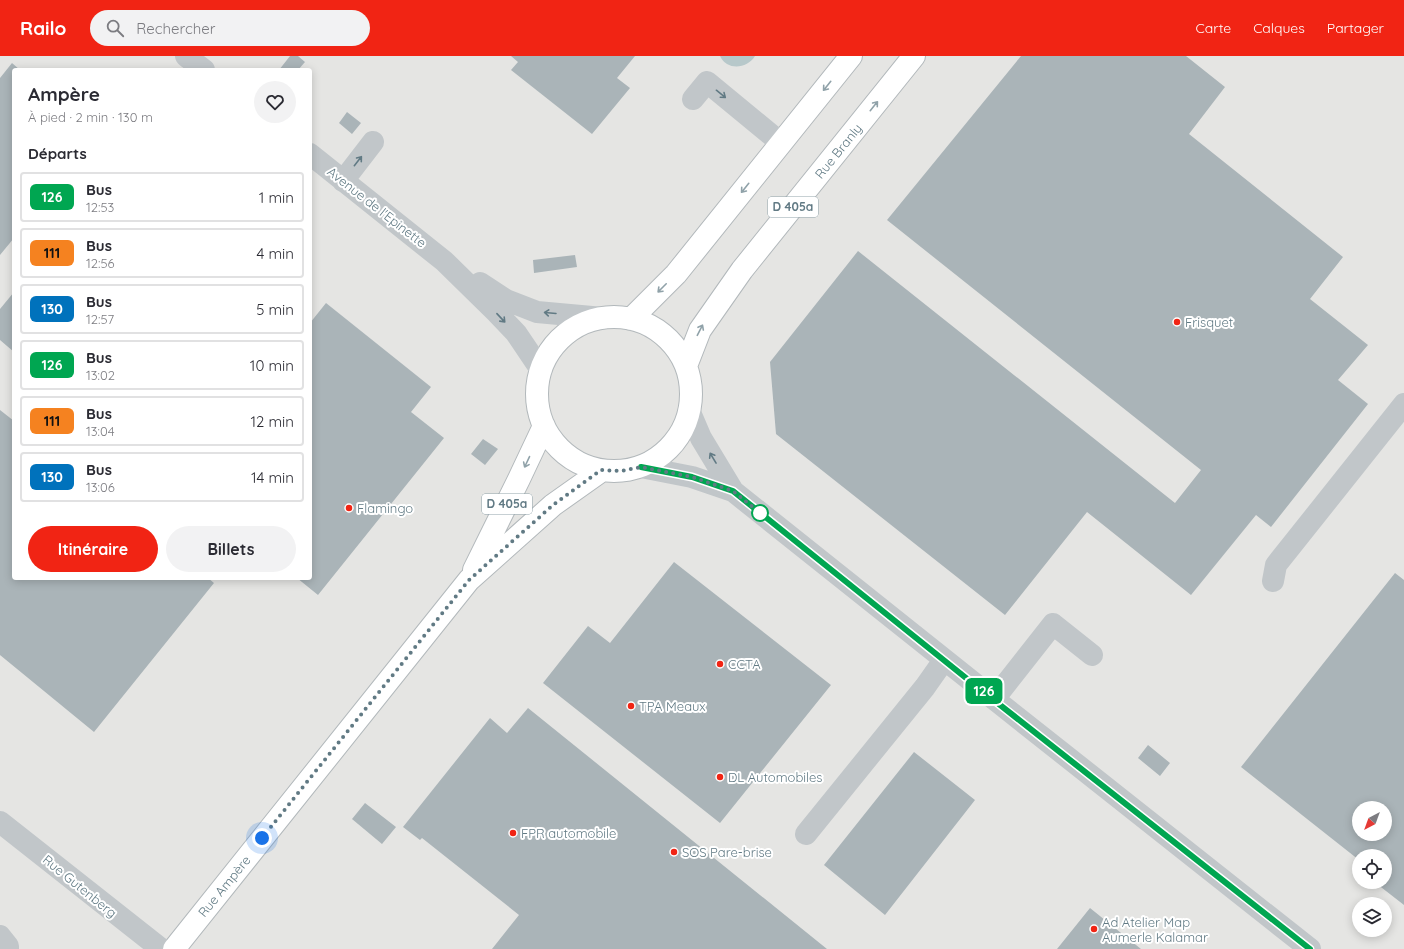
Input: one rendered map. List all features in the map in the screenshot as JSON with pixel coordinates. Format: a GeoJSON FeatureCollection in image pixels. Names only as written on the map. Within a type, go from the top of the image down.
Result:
{"type":"FeatureCollection","features":[{"type":"Feature","properties":{"kind":"main road"},"geometry":{"type":"LineString","coordinates":[[631,319],[676,274],[851,56]]}},
{"type":"Feature","properties":{"kind":"main road","name":"Rue Branly"},"geometry":{"type":"LineString","coordinates":[[686,366],[700,330],[742,270],[914,56]]}},
{"type":"Feature","properties":{"kind":"main road"},"geometry":{"type":"LineString","coordinates":[[617,317],[631,319],[654,328],[673,345],[686,366],[691,386],[689,410],[685,426],[674,443],[659,457],[641,467],[621,471],[601,470],[578,462],[558,447],[544,426],[538,408],[537,389],[541,370],[550,351],[564,335],[582,324],[603,318],[617,317]]}},
{"type":"Feature","properties":{"kind":"main road","name":"Rue Ampère"},"geometry":{"type":"LineString","coordinates":[[469,580],[544,426]]}},
{"type":"Feature","properties":{"kind":"main road","name":"Rue Ampère"},"geometry":{"type":"LineString","coordinates":[[174,949],[469,580],[553,505],[601,470]]}},
{"type":"Feature","properties":{"kind":"street"},"geometry":{"type":"LineString","coordinates":[[186,56],[201,68]]}},
{"type":"Feature","properties":{"kind":"street"},"geometry":{"type":"LineString","coordinates":[[693,99],[707,82],[781,143]]}},
{"type":"Feature","properties":{"kind":"street"},"geometry":{"type":"LineString","coordinates":[[343,180],[373,142]]}},
{"type":"Feature","properties":{"kind":"street","name":"Avenue de l'Epinette"},"geometry":{"type":"LineString","coordinates":[[312,156],[444,261],[516,333],[541,370]]}},
{"type":"Feature","properties":{"kind":"street","name":"Avenue de l'Epinette"},"geometry":{"type":"LineString","coordinates":[[444,261],[506,300],[537,312],[603,318]]}},
{"type":"Feature","properties":{"kind":"street"},"geometry":{"type":"LineString","coordinates":[[1273,581],[1276,565],[1404,404]]}},
{"type":"Feature","properties":{"kind":"street"},"geometry":{"type":"LineString","coordinates":[[689,410],[701,438],[733,491]]}},
{"type":"Feature","properties":{"kind":"street"},"geometry":{"type":"LineString","coordinates":[[641,467],[692,477],[733,491],[1310,949]]}},
{"type":"Feature","properties":{"kind":"street"},"geometry":{"type":"LineString","coordinates":[[994,699],[1054,624],[1092,655]]}},
{"type":"Feature","properties":{"kind":"street"},"geometry":{"type":"LineString","coordinates":[[806,834],[920,693],[944,660]]}},
{"type":"Feature","properties":{"kind":"street","name":"Rue Gutenberg"},"geometry":{"type":"LineString","coordinates":[[0,822],[161,949]]}},
{"type":"Feature","properties":{"kind":"street"},"geometry":{"type":"LineString","coordinates":[[0,936],[8,946],[8,949]]}},
{"type":"Feature","properties":{"kind":"shaded area"},"geometry":{"type":"Polygon","coordinates":[[[0,56],[1404,56],[1404,949],[0,949],[0,56]]]}},
{"type":"Feature","properties":{"kind":"shaded area"},"geometry":{"type":"Polygon","coordinates":[[[720,56],[755,56],[747,64],[742,66],[732,66],[723,61],[720,56]]]}},
{"type":"Feature","properties":{"kind":"building"},"geometry":{"type":"Polygon","coordinates":[[[290,56],[298,56],[305,62],[300,68],[281,68],[290,56]]]}},
{"type":"Feature","properties":{"kind":"building"},"geometry":{"type":"Polygon","coordinates":[[[511,56],[635,56],[617,78],[630,88],[592,134],[511,70],[518,62],[511,56]]]}},
{"type":"Feature","properties":{"kind":"building","name":"Frisquet"},"geometry":{"type":"Polygon","coordinates":[[[1021,56],[1186,56],[1225,87],[1189,134],[1343,257],[1310,299],[1368,345],[1338,380],[1368,404],[1271,527],[1256,515],[1191,595],[1087,512],[1005,615],[776,434],[770,362],[858,251],[1175,503],[1201,470],[887,220],[1021,56]]]}},
{"type":"Feature","properties":{"kind":"building"},"geometry":{"type":"Polygon","coordinates":[[[12,63],[18,68],[12,68],[12,240],[0,255],[0,78],[12,63]]]}},
{"type":"Feature","properties":{"kind":"building"},"geometry":{"type":"Polygon","coordinates":[[[347,112],[361,123],[352,134],[339,123],[347,112]]]}},
{"type":"Feature","properties":{"kind":"building"},"geometry":{"type":"Polygon","coordinates":[[[575,255],[577,267],[534,273],[533,260],[575,255]]]}},
{"type":"Feature","properties":{"kind":"building"},"geometry":{"type":"Polygon","coordinates":[[[12,294],[12,350],[0,340],[0,309],[12,294]]]}},
{"type":"Feature","properties":{"kind":"building","name":"Flamingo"},"geometry":{"type":"Polygon","coordinates":[[[326,303],[431,387],[411,412],[444,438],[318,595],[299,580],[312,580],[312,320],[326,303]]]}},
{"type":"Feature","properties":{"kind":"building"},"geometry":{"type":"Polygon","coordinates":[[[0,410],[12,419],[12,580],[210,580],[214,583],[94,732],[0,655],[0,410]]]}},
{"type":"Feature","properties":{"kind":"building"},"geometry":{"type":"Polygon","coordinates":[[[483,439],[498,449],[485,465],[471,454],[483,439]]]}},
{"type":"Feature","properties":{"kind":"building"},"geometry":{"type":"Polygon","coordinates":[[[674,562],[831,685],[720,823],[543,683],[588,626],[610,643],[674,562]]]}},
{"type":"Feature","properties":{"kind":"building"},"geometry":{"type":"Polygon","coordinates":[[[1395,573],[1404,580],[1404,905],[1383,889],[1392,889],[1392,849],[1352,849],[1352,854],[1241,767],[1395,573]]]}},
{"type":"Feature","properties":{"kind":"building","name":"FPR automobile"},"geometry":{"type":"Polygon","coordinates":[[[528,708],[827,949],[492,949],[519,915],[422,838],[420,840],[403,827],[490,718],[507,733],[528,708]]]}},
{"type":"Feature","properties":{"kind":"building"},"geometry":{"type":"Polygon","coordinates":[[[1148,745],[1170,763],[1160,776],[1138,758],[1148,745]]]}},
{"type":"Feature","properties":{"kind":"building"},"geometry":{"type":"Polygon","coordinates":[[[914,752],[975,800],[885,915],[824,865],[914,752]]]}},
{"type":"Feature","properties":{"kind":"building"},"geometry":{"type":"Polygon","coordinates":[[[365,803],[396,827],[382,844],[352,819],[365,803]]]}},
{"type":"Feature","properties":{"kind":"building","name":"Ad Atelier Map Aumerle Kalamar"},"geometry":{"type":"Polygon","coordinates":[[[1090,908],[1141,949],[1057,949],[1090,908]]]}},
{"type":"Feature","properties":{"kind":"bus line","name":"126"},"geometry":{"type":"LineString","coordinates":[[641,467],[692,477],[733,491],[981,690],[1310,949]]}},
{"type":"Feature","properties":{"kind":"place","name":"Frisquet"},"geometry":{"type":"Point","coordinates":[1177,322]}},
{"type":"Feature","properties":{"kind":"place","name":"Flamingo"},"geometry":{"type":"Point","coordinates":[349,508]}},
{"type":"Feature","properties":{"kind":"place","name":"CCTA"},"geometry":{"type":"Point","coordinates":[720,664]}},
{"type":"Feature","properties":{"kind":"place","name":"TPA Meaux"},"geometry":{"type":"Point","coordinates":[631,706]}},
{"type":"Feature","properties":{"kind":"place","name":"DL Automobiles"},"geometry":{"type":"Point","coordinates":[720,777]}},
{"type":"Feature","properties":{"kind":"place","name":"FPR automobile"},"geometry":{"type":"Point","coordinates":[513,833]}},
{"type":"Feature","properties":{"kind":"place","name":"SOS Pare-brise"},"geometry":{"type":"Point","coordinates":[674,852]}},
{"type":"Feature","properties":{"kind":"place","name":"Ad Atelier Map Aumerle Kalamar"},"geometry":{"type":"Point","coordinates":[1094,929]}},
{"type":"Feature","properties":{"kind":"route"},"geometry":{"type":"LineString","coordinates":[[262,838],[469,580],[553,505],[601,470],[621,471],[641,467],[692,477],[733,491],[760,513]]}}]}
